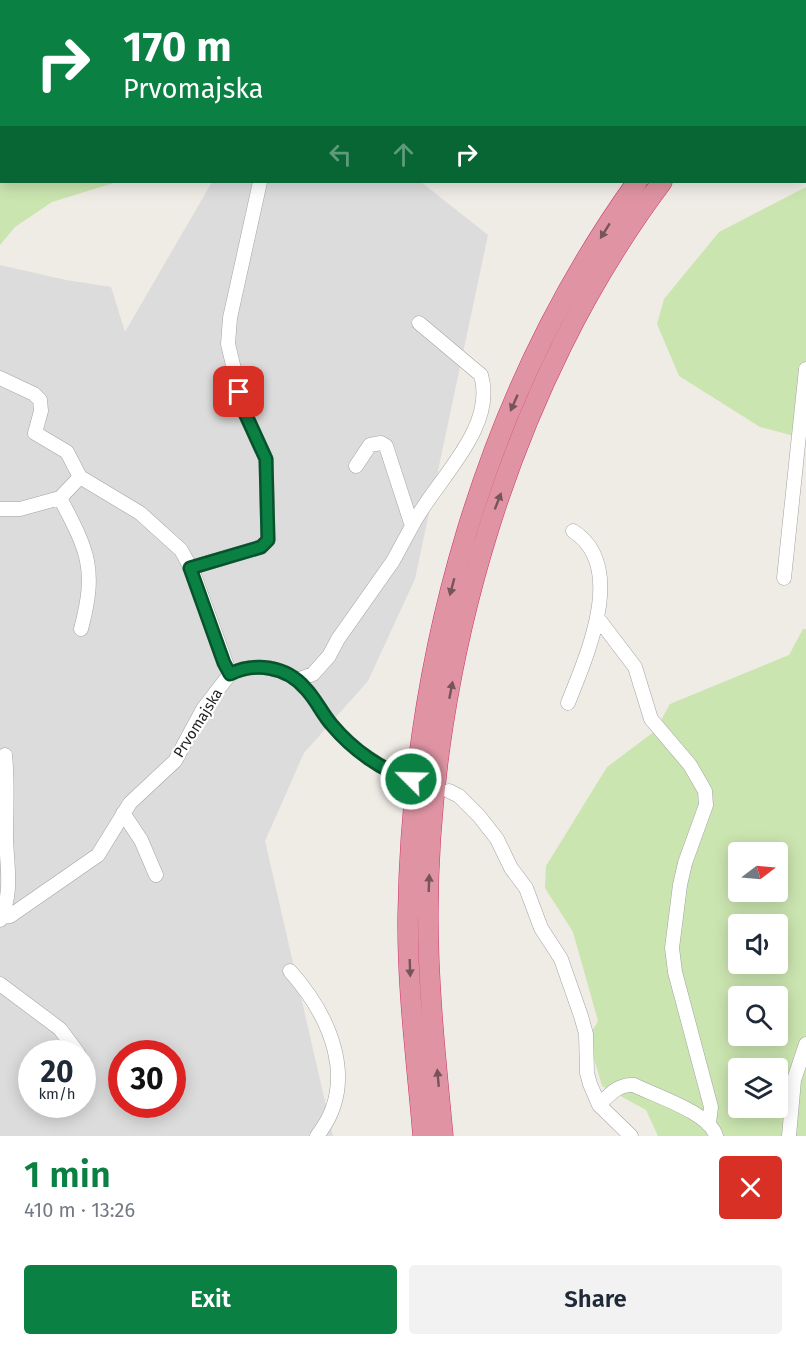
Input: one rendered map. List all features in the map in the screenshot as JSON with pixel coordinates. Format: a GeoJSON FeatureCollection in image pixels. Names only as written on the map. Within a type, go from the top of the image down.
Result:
{"type":"FeatureCollection","features":[{"type":"Feature","properties":{"kind":"highway"},"geometry":{"type":"LineString","coordinates":[[423,1136],[411,996],[408,917],[416,789],[443,621],[472,514],[511,408],[563,299],[636,183]]}},
{"type":"Feature","properties":{"kind":"highway"},"geometry":{"type":"LineString","coordinates":[[443,1136],[430,998],[429,870],[434,798],[463,626],[491,518],[530,417],[579,313],[608,260],[661,183]]}},
{"type":"Feature","properties":{"kind":"street"},"geometry":{"type":"LineString","coordinates":[[190,568],[261,547],[268,540],[266,459],[244,411],[228,344],[230,318],[260,183]]}},
{"type":"Feature","properties":{"kind":"street"},"geometry":{"type":"LineString","coordinates":[[297,680],[313,674],[329,656],[338,639],[393,561],[436,485],[465,451],[479,415],[483,396],[481,375],[419,323]]}},
{"type":"Feature","properties":{"kind":"street"},"geometry":{"type":"LineString","coordinates":[[784,578],[806,369]]}},
{"type":"Feature","properties":{"kind":"street","name":"Prvomajska"},"geometry":{"type":"LineString","coordinates":[[0,378],[34,394],[40,400],[41,411],[35,433],[67,452],[80,477],[140,513],[181,550],[230,674],[203,709],[174,761],[137,796],[123,813],[106,843],[88,864],[10,916],[0,918]]}},
{"type":"Feature","properties":{"kind":"street"},"geometry":{"type":"LineString","coordinates":[[356,466],[370,445],[381,442],[386,446],[412,526]]}},
{"type":"Feature","properties":{"kind":"street"},"geometry":{"type":"LineString","coordinates":[[0,509],[20,509],[60,498],[80,477]]}},
{"type":"Feature","properties":{"kind":"street"},"geometry":{"type":"LineString","coordinates":[[60,498],[82,539],[90,566],[89,598],[81,629]]}},
{"type":"Feature","properties":{"kind":"street"},"geometry":{"type":"LineString","coordinates":[[568,703],[597,617],[600,585],[593,552],[586,539],[573,531]]}},
{"type":"Feature","properties":{"kind":"street"},"geometry":{"type":"LineString","coordinates":[[597,617],[635,667],[651,719],[690,765],[705,791],[706,805],[685,863],[680,885],[672,948],[675,972],[711,1107],[713,1130]]}},
{"type":"Feature","properties":{"kind":"street"},"geometry":{"type":"LineString","coordinates":[[230,674],[253,666],[265,667],[297,680],[346,739],[376,763],[411,779]]}},
{"type":"Feature","properties":{"kind":"street"},"geometry":{"type":"LineString","coordinates":[[0,918],[9,895],[10,879],[5,755]]}},
{"type":"Feature","properties":{"kind":"street"},"geometry":{"type":"LineString","coordinates":[[449,791],[467,804],[497,839],[511,868],[526,888],[542,928],[561,959],[586,1034],[587,1073],[599,1105],[631,1136]]}},
{"type":"Feature","properties":{"kind":"street"},"geometry":{"type":"LineString","coordinates":[[0,806],[6,819]]}},
{"type":"Feature","properties":{"kind":"street"},"geometry":{"type":"LineString","coordinates":[[123,813],[141,840],[156,875]]}},
{"type":"Feature","properties":{"kind":"street"},"geometry":{"type":"LineString","coordinates":[[290,971],[315,1002],[328,1030],[340,1070],[331,1110],[317,1136]]}},
{"type":"Feature","properties":{"kind":"street"},"geometry":{"type":"LineString","coordinates":[[0,984],[60,1029],[68,1040]]}},
{"type":"Feature","properties":{"kind":"street"},"geometry":{"type":"LineString","coordinates":[[789,1136],[794,1080],[806,1044]]}},
{"type":"Feature","properties":{"kind":"street"},"geometry":{"type":"LineString","coordinates":[[599,1105],[624,1084],[634,1085],[713,1130]]}},
{"type":"Feature","properties":{"kind":"shaded area"},"geometry":{"type":"Polygon","coordinates":[[[211,183],[422,183],[488,235],[415,579],[368,681],[304,753],[265,841],[333,1136],[0,1136],[0,265],[66,280],[111,287],[125,332],[211,183]]]}},
{"type":"Feature","properties":{"kind":"green space"},"geometry":{"type":"Polygon","coordinates":[[[0,183],[114,183],[52,202],[15,227],[0,245],[0,183]]]}},
{"type":"Feature","properties":{"kind":"green space"},"geometry":{"type":"Polygon","coordinates":[[[806,187],[806,439],[760,427],[679,376],[657,324],[664,299],[719,232],[806,187]]]}},
{"type":"Feature","properties":{"kind":"green space"},"geometry":{"type":"Polygon","coordinates":[[[803,629],[806,629],[806,1136],[658,1136],[646,1110],[602,1086],[588,1038],[598,1021],[573,932],[545,888],[546,866],[607,767],[655,731],[670,704],[789,655],[803,629]]]}},
{"type":"Feature","properties":{"kind":"route"},"geometry":{"type":"LineString","coordinates":[[239,392],[250,426],[263,447],[266,459],[270,530],[268,540],[261,547],[190,568],[207,610],[224,663],[230,674],[253,666],[265,667],[278,670],[297,680],[311,694],[332,725],[346,739],[376,763],[398,776],[411,779]]}}]}
